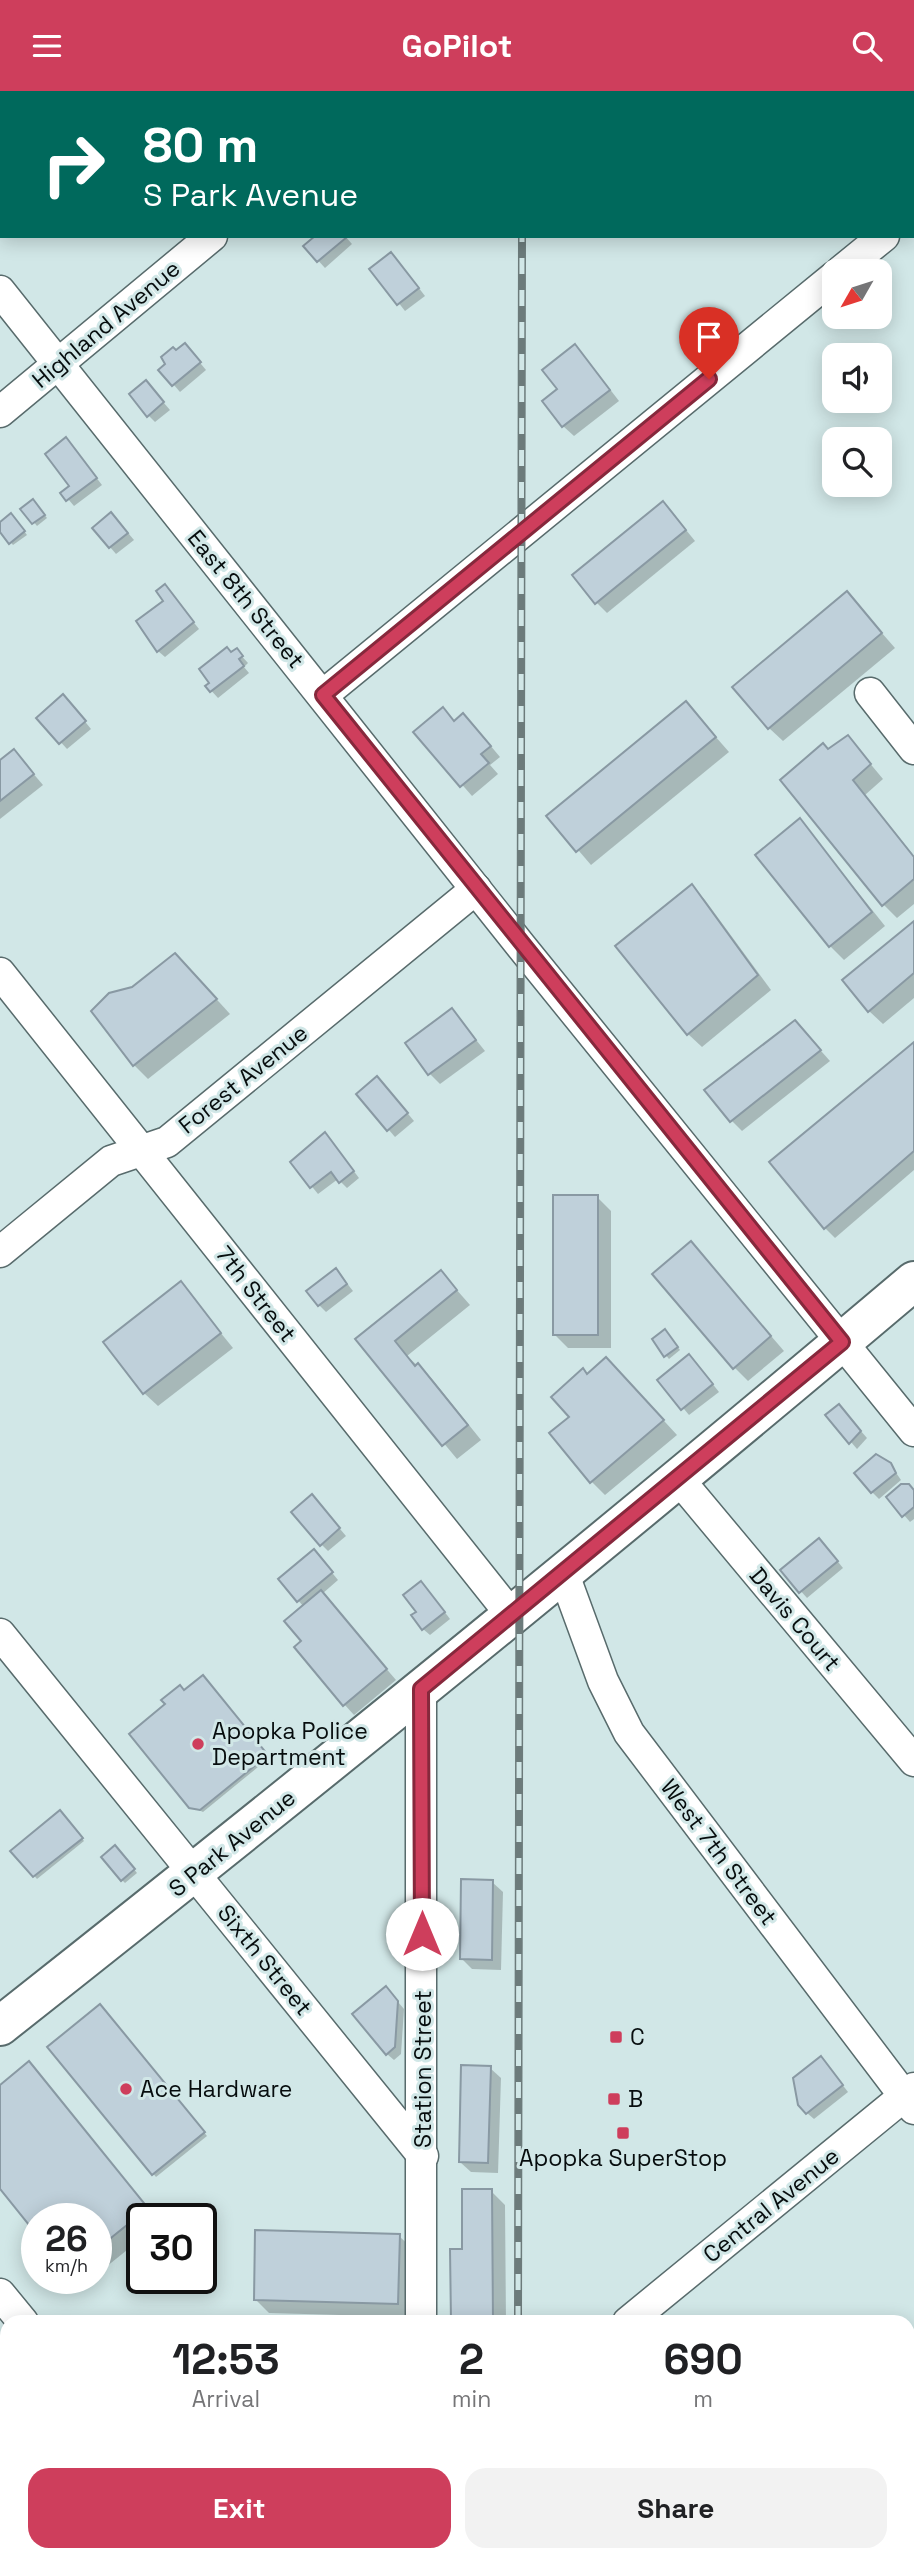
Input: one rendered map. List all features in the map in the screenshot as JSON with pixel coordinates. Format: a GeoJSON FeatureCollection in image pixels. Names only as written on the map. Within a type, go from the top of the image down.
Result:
{"type":"FeatureCollection","features":[{"type":"Feature","properties":{"kind":"main road","name":"S Park Avenue"},"geometry":{"type":"LineString","coordinates":[[0,2026],[196,1873],[512,1616],[914,1281]]}},
{"type":"Feature","properties":{"kind":"street","name":"Highland Avenue"},"geometry":{"type":"LineString","coordinates":[[0,412],[210,238]]}},
{"type":"Feature","properties":{"kind":"street"},"geometry":{"type":"LineString","coordinates":[[856,259],[882,238]]}},
{"type":"Feature","properties":{"kind":"street"},"geometry":{"type":"LineString","coordinates":[[323,695],[822,288]]}},
{"type":"Feature","properties":{"kind":"street","name":"East 8th Street"},"geometry":{"type":"LineString","coordinates":[[0,291],[476,889],[914,1431]]}},
{"type":"Feature","properties":{"kind":"street"},"geometry":{"type":"LineString","coordinates":[[870,693],[914,749]]}},
{"type":"Feature","properties":{"kind":"street","name":"Forest Avenue"},"geometry":{"type":"LineString","coordinates":[[0,1252],[111,1161],[167,1142],[476,889]]}},
{"type":"Feature","properties":{"kind":"street","name":"7th Street"},"geometry":{"type":"LineString","coordinates":[[0,972],[512,1616]]}},
{"type":"Feature","properties":{"kind":"street","name":"Davis Court"},"geometry":{"type":"LineString","coordinates":[[677,1477],[914,1761]]}},
{"type":"Feature","properties":{"kind":"street","name":"West 7th Street"},"geometry":{"type":"LineString","coordinates":[[564,1572],[603,1681],[629,1733],[910,2098]]}},
{"type":"Feature","properties":{"kind":"street","name":"Sixth Street"},"geometry":{"type":"LineString","coordinates":[[0,1634],[423,2156]]}},
{"type":"Feature","properties":{"kind":"street","name":"Station Street"},"geometry":{"type":"LineString","coordinates":[[421,1689],[421,2315]]}},
{"type":"Feature","properties":{"kind":"street","name":"Central Avenue"},"geometry":{"type":"LineString","coordinates":[[637,2315],[910,2098]]}},
{"type":"Feature","properties":{"kind":"street"},"geometry":{"type":"LineString","coordinates":[[0,2294],[17,2315]]}},
{"type":"Feature","properties":{"kind":"building"},"geometry":{"type":"Polygon","coordinates":[[[313,238],[346,238],[317,262],[303,246],[313,238]]]}},
{"type":"Feature","properties":{"kind":"building"},"geometry":{"type":"Polygon","coordinates":[[[391,252],[419,288],[397,305],[369,269],[391,252]]]}},
{"type":"Feature","properties":{"kind":"building"},"geometry":{"type":"Polygon","coordinates":[[[185,343],[201,362],[172,386],[158,370],[165,364],[161,357],[173,347],[176,350],[185,343]]]}},
{"type":"Feature","properties":{"kind":"building"},"geometry":{"type":"Polygon","coordinates":[[[575,344],[610,390],[562,427],[542,401],[557,389],[542,370],[575,344]]]}},
{"type":"Feature","properties":{"kind":"building"},"geometry":{"type":"Polygon","coordinates":[[[146,380],[164,402],[147,417],[129,394],[146,380]]]}},
{"type":"Feature","properties":{"kind":"building"},"geometry":{"type":"Polygon","coordinates":[[[66,437],[97,478],[66,501],[60,493],[69,486],[45,454],[66,437]]]}},
{"type":"Feature","properties":{"kind":"building"},"geometry":{"type":"Polygon","coordinates":[[[33,499],[45,515],[32,524],[20,509],[33,499]]]}},
{"type":"Feature","properties":{"kind":"building"},"geometry":{"type":"Polygon","coordinates":[[[663,501],[686,530],[595,604],[572,575],[663,501]]]}},
{"type":"Feature","properties":{"kind":"building"},"geometry":{"type":"Polygon","coordinates":[[[111,512],[128,533],[109,548],[92,528],[111,512]]]}},
{"type":"Feature","properties":{"kind":"building"},"geometry":{"type":"Polygon","coordinates":[[[11,513],[25,531],[9,544],[0,532],[0,522],[11,513]]]}},
{"type":"Feature","properties":{"kind":"building"},"geometry":{"type":"Polygon","coordinates":[[[165,584],[194,622],[157,652],[136,621],[163,601],[156,591],[165,584]]]}},
{"type":"Feature","properties":{"kind":"building"},"geometry":{"type":"Polygon","coordinates":[[[847,591],[882,633],[768,729],[732,687],[847,591]]]}},
{"type":"Feature","properties":{"kind":"building"},"geometry":{"type":"Polygon","coordinates":[[[227,647],[231,652],[237,648],[243,656],[239,659],[244,666],[210,692],[205,686],[209,683],[199,669],[227,647]]]}},
{"type":"Feature","properties":{"kind":"building"},"geometry":{"type":"Polygon","coordinates":[[[63,694],[86,721],[59,744],[36,718],[63,694]]]}},
{"type":"Feature","properties":{"kind":"building"},"geometry":{"type":"Polygon","coordinates":[[[686,701],[716,737],[576,852],[546,816],[686,701]]]}},
{"type":"Feature","properties":{"kind":"building"},"geometry":{"type":"Polygon","coordinates":[[[443,707],[454,721],[463,713],[491,746],[481,754],[489,763],[460,787],[413,732],[443,707]]]}},
{"type":"Feature","properties":{"kind":"building"},"geometry":{"type":"Polygon","coordinates":[[[848,735],[871,764],[853,780],[914,857],[914,879],[882,906],[780,780],[823,743],[828,749],[848,735]]]}},
{"type":"Feature","properties":{"kind":"building"},"geometry":{"type":"Polygon","coordinates":[[[14,749],[34,774],[0,801],[0,760],[14,749]]]}},
{"type":"Feature","properties":{"kind":"building"},"geometry":{"type":"Polygon","coordinates":[[[800,818],[872,912],[829,947],[755,855],[800,818]]]}},
{"type":"Feature","properties":{"kind":"building"},"geometry":{"type":"Polygon","coordinates":[[[692,884],[758,975],[687,1035],[615,946],[692,884]]]}},
{"type":"Feature","properties":{"kind":"building"},"geometry":{"type":"Polygon","coordinates":[[[914,921],[914,973],[868,1012],[842,980],[914,921]]]}},
{"type":"Feature","properties":{"kind":"building"},"geometry":{"type":"Polygon","coordinates":[[[175,953],[217,999],[133,1066],[91,1011],[109,993],[132,987],[175,953]]]}},
{"type":"Feature","properties":{"kind":"building"},"geometry":{"type":"Polygon","coordinates":[[[452,1008],[476,1040],[428,1075],[405,1043],[452,1008]]]}},
{"type":"Feature","properties":{"kind":"building"},"geometry":{"type":"Polygon","coordinates":[[[795,1020],[821,1050],[730,1122],[704,1090],[795,1020]]]}},
{"type":"Feature","properties":{"kind":"building"},"geometry":{"type":"Polygon","coordinates":[[[914,1042],[914,1151],[824,1229],[769,1162],[914,1042]]]}},
{"type":"Feature","properties":{"kind":"building"},"geometry":{"type":"Polygon","coordinates":[[[377,1076],[408,1113],[387,1131],[356,1094],[377,1076]]]}},
{"type":"Feature","properties":{"kind":"building"},"geometry":{"type":"Polygon","coordinates":[[[325,1132],[354,1171],[339,1183],[331,1172],[310,1188],[290,1162],[325,1132]]]}},
{"type":"Feature","properties":{"kind":"building"},"geometry":{"type":"Polygon","coordinates":[[[553,1195],[598,1195],[598,1335],[553,1335],[553,1195]]]}},
{"type":"Feature","properties":{"kind":"building"},"geometry":{"type":"Polygon","coordinates":[[[691,1241],[771,1336],[733,1369],[652,1274],[691,1241]]]}},
{"type":"Feature","properties":{"kind":"building"},"geometry":{"type":"Polygon","coordinates":[[[336,1268],[347,1284],[318,1306],[306,1291],[336,1268]]]}},
{"type":"Feature","properties":{"kind":"building"},"geometry":{"type":"Polygon","coordinates":[[[441,1270],[457,1290],[395,1341],[415,1366],[418,1363],[468,1425],[442,1446],[355,1339],[441,1270]]]}},
{"type":"Feature","properties":{"kind":"building"},"geometry":{"type":"Polygon","coordinates":[[[181,1281],[221,1333],[143,1394],[103,1342],[181,1281]]]}},
{"type":"Feature","properties":{"kind":"building"},"geometry":{"type":"Polygon","coordinates":[[[665,1329],[678,1347],[664,1357],[652,1339],[665,1329]]]}},
{"type":"Feature","properties":{"kind":"building"},"geometry":{"type":"Polygon","coordinates":[[[689,1354],[713,1384],[681,1410],[657,1380],[689,1354]]]}},
{"type":"Feature","properties":{"kind":"building"},"geometry":{"type":"Polygon","coordinates":[[[606,1357],[664,1420],[590,1483],[549,1433],[569,1417],[551,1397],[583,1368],[587,1374],[606,1357]]]}},
{"type":"Feature","properties":{"kind":"building"},"geometry":{"type":"Polygon","coordinates":[[[839,1404],[861,1431],[849,1444],[825,1415],[839,1404]]]}},
{"type":"Feature","properties":{"kind":"building"},"geometry":{"type":"Polygon","coordinates":[[[876,1454],[891,1463],[896,1473],[871,1493],[854,1473],[876,1454]]]}},
{"type":"Feature","properties":{"kind":"building"},"geometry":{"type":"Polygon","coordinates":[[[901,1484],[909,1484],[914,1490],[914,1507],[902,1517],[886,1497],[901,1484]]]}},
{"type":"Feature","properties":{"kind":"building"},"geometry":{"type":"Polygon","coordinates":[[[312,1494],[340,1528],[320,1546],[291,1512],[312,1494]]]}},
{"type":"Feature","properties":{"kind":"building"},"geometry":{"type":"Polygon","coordinates":[[[819,1538],[838,1561],[799,1593],[780,1570],[819,1538]]]}},
{"type":"Feature","properties":{"kind":"building"},"geometry":{"type":"Polygon","coordinates":[[[314,1549],[333,1572],[297,1602],[278,1579],[314,1549]]]}},
{"type":"Feature","properties":{"kind":"building"},"geometry":{"type":"Polygon","coordinates":[[[421,1581],[445,1612],[422,1630],[411,1615],[416,1612],[403,1595],[421,1581]]]}},
{"type":"Feature","properties":{"kind":"building"},"geometry":{"type":"Polygon","coordinates":[[[321,1590],[387,1669],[343,1706],[294,1647],[301,1641],[284,1621],[321,1590]]]}},
{"type":"Feature","properties":{"kind":"building","name":"Apopka Police Department"},"geometry":{"type":"Polygon","coordinates":[[[203,1675],[268,1755],[200,1810],[189,1808],[129,1734],[165,1704],[161,1700],[180,1685],[184,1690],[203,1675]]]}},
{"type":"Feature","properties":{"kind":"building"},"geometry":{"type":"Polygon","coordinates":[[[60,1810],[83,1838],[33,1877],[10,1851],[60,1810]]]}},
{"type":"Feature","properties":{"kind":"building"},"geometry":{"type":"Polygon","coordinates":[[[115,1845],[135,1869],[121,1881],[101,1857],[115,1845]]]}},
{"type":"Feature","properties":{"kind":"building"},"geometry":{"type":"Polygon","coordinates":[[[461,1879],[493,1880],[492,1960],[460,1959],[461,1879]]]}},
{"type":"Feature","properties":{"kind":"building"},"geometry":{"type":"Polygon","coordinates":[[[386,1986],[398,2001],[395,2047],[386,2055],[352,2014],[386,1986]]]}},
{"type":"Feature","properties":{"kind":"building","name":"Ace Hardware"},"geometry":{"type":"Polygon","coordinates":[[[100,2004],[205,2132],[152,2175],[47,2047],[100,2004]]]}},
{"type":"Feature","properties":{"kind":"building"},"geometry":{"type":"Polygon","coordinates":[[[821,2056],[843,2085],[806,2114],[798,2105],[793,2078],[821,2056]]]}},
{"type":"Feature","properties":{"kind":"building"},"geometry":{"type":"Polygon","coordinates":[[[29,2061],[144,2203],[126,2203],[126,2226],[112,2237],[112,2203],[21,2203],[21,2215],[0,2189],[0,2085],[29,2061]]]}},
{"type":"Feature","properties":{"kind":"building"},"geometry":{"type":"Polygon","coordinates":[[[461,2065],[491,2066],[488,2163],[459,2162],[461,2065]]]}},
{"type":"Feature","properties":{"kind":"building"},"geometry":{"type":"Polygon","coordinates":[[[462,2189],[492,2189],[493,2315],[451,2315],[450,2249],[462,2249],[462,2189]]]}},
{"type":"Feature","properties":{"kind":"building"},"geometry":{"type":"Polygon","coordinates":[[[255,2230],[400,2234],[398,2304],[254,2300],[255,2230]]]}},
{"type":"Feature","properties":{"kind":"railway"},"geometry":{"type":"LineString","coordinates":[[518,2315],[522,238]]}},
{"type":"Feature","properties":{"kind":"place","name":"Apopka Police Department"},"geometry":{"type":"Point","coordinates":[198,1744]}},
{"type":"Feature","properties":{"kind":"place","name":"C"},"geometry":{"type":"Point","coordinates":[616,2037]}},
{"type":"Feature","properties":{"kind":"place","name":"Ace Hardware"},"geometry":{"type":"Point","coordinates":[126,2089]}},
{"type":"Feature","properties":{"kind":"place","name":"B"},"geometry":{"type":"Point","coordinates":[614,2099]}},
{"type":"Feature","properties":{"kind":"place","name":"Apopka SuperStop"},"geometry":{"type":"Point","coordinates":[623,2133]}},
{"type":"Feature","properties":{"kind":"route"},"geometry":{"type":"LineString","coordinates":[[422,1934],[421,1689],[842,1342],[521,946],[323,695],[709,379]]}}]}
